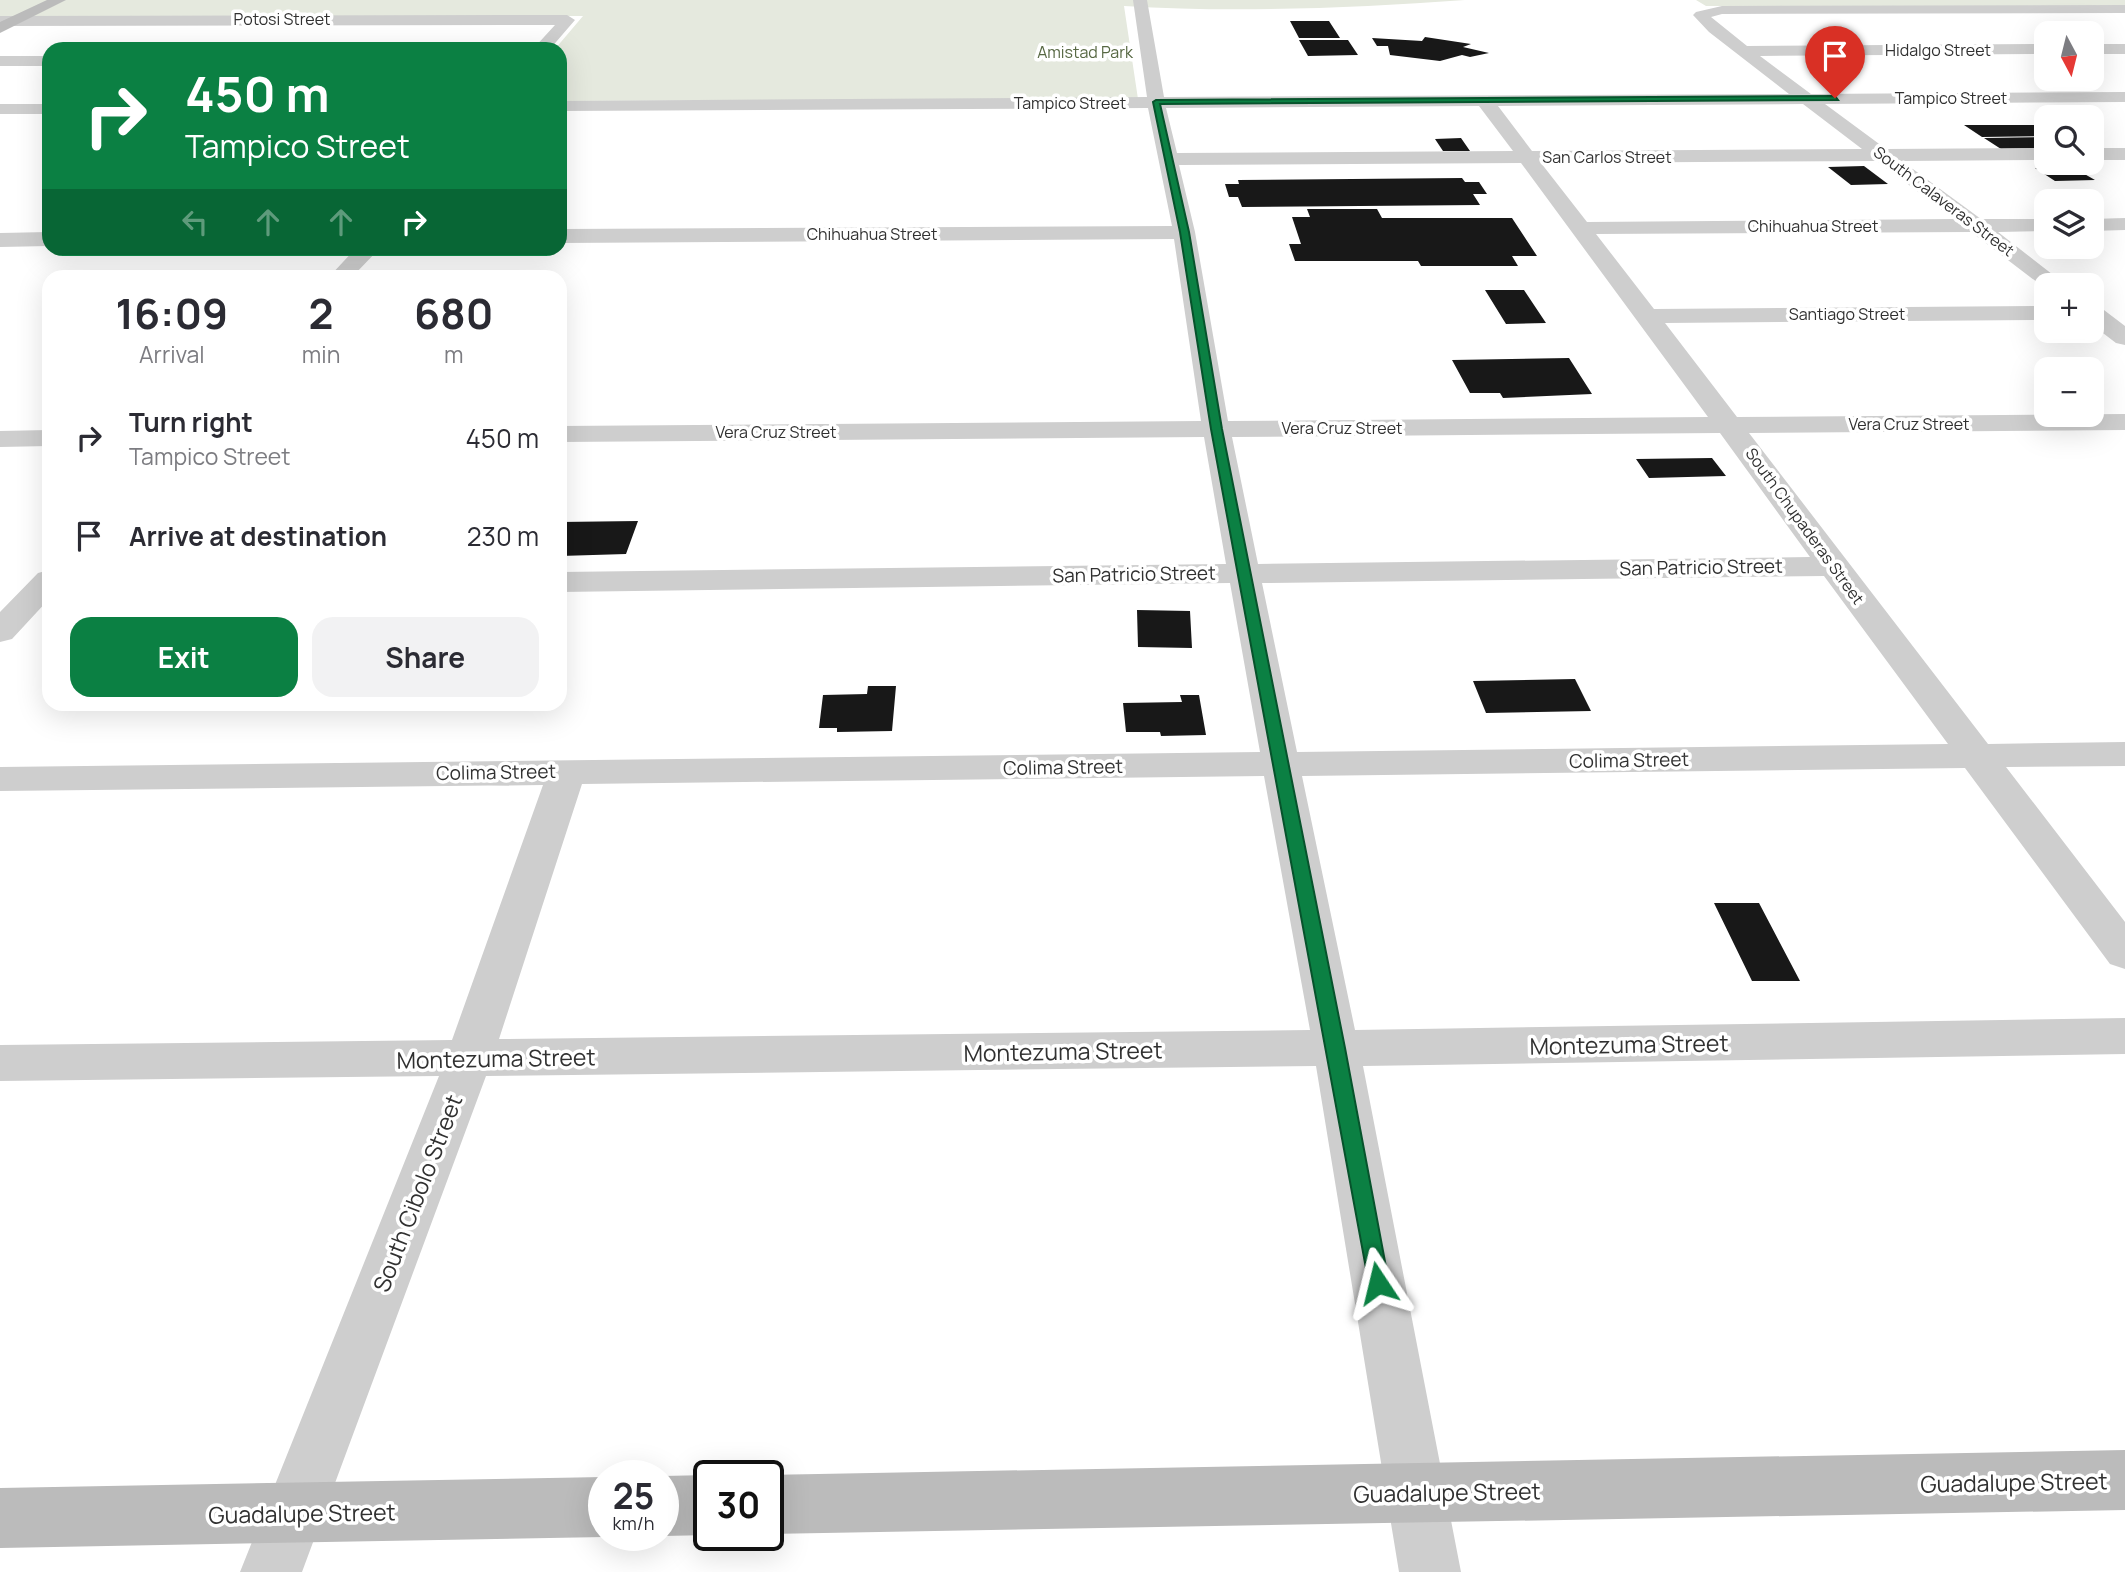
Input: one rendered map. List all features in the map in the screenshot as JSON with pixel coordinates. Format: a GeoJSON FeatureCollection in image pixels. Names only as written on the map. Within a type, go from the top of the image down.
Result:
{"type":"FeatureCollection","features":[{"type":"Feature","properties":{"kind":"main road"},"geometry":{"type":"LineString","coordinates":[[0,28],[8,21],[58,0]]}},
{"type":"Feature","properties":{"kind":"main road","name":"Guadalupe Street"},"geometry":{"type":"LineString","coordinates":[[784,1504],[2125,1480]]}},
{"type":"Feature","properties":{"kind":"main road","name":"Guadalupe Street"},"geometry":{"type":"LineString","coordinates":[[0,1518],[588,1507]]}},
{"type":"Feature","properties":{"kind":"street"},"geometry":{"type":"LineString","coordinates":[[1141,6],[1156,102],[1184,232],[1216,429],[1336,1048],[1430,1572]]}},
{"type":"Feature","properties":{"kind":"street","name":"South Calaveras Street"},"geometry":{"type":"LineString","coordinates":[[2039,273],[1700,15],[1722,10],[2125,9]]}},
{"type":"Feature","properties":{"kind":"street","name":"Potosi Street"},"geometry":{"type":"LineString","coordinates":[[8,21],[567,21],[548,42]]}},
{"type":"Feature","properties":{"kind":"street"},"geometry":{"type":"LineString","coordinates":[[2104,49],[2125,48]]}},
{"type":"Feature","properties":{"kind":"street","name":"Hidalgo Street"},"geometry":{"type":"LineString","coordinates":[[1746,51],[2034,49]]}},
{"type":"Feature","properties":{"kind":"street"},"geometry":{"type":"LineString","coordinates":[[0,61],[42,61]]}},
{"type":"Feature","properties":{"kind":"street","name":"Tampico Street"},"geometry":{"type":"LineString","coordinates":[[567,106],[2125,97]]}},
{"type":"Feature","properties":{"kind":"street","name":"South Chupaderas Street"},"geometry":{"type":"LineString","coordinates":[[1484,100],[1731,425],[1833,566],[2125,953]]}},
{"type":"Feature","properties":{"kind":"street"},"geometry":{"type":"LineString","coordinates":[[0,109],[42,109]]}},
{"type":"Feature","properties":{"kind":"street"},"geometry":{"type":"LineString","coordinates":[[2104,154],[2125,154]]}},
{"type":"Feature","properties":{"kind":"street","name":"San Carlos Street"},"geometry":{"type":"LineString","coordinates":[[1169,159],[2034,155]]}},
{"type":"Feature","properties":{"kind":"street"},"geometry":{"type":"LineString","coordinates":[[2104,225],[2125,224]]}},
{"type":"Feature","properties":{"kind":"street","name":"Chihuahua Street"},"geometry":{"type":"LineString","coordinates":[[1581,228],[2034,225]]}},
{"type":"Feature","properties":{"kind":"street","name":"Chihuahua Street"},"geometry":{"type":"LineString","coordinates":[[567,236],[1184,232]]}},
{"type":"Feature","properties":{"kind":"street"},"geometry":{"type":"LineString","coordinates":[[0,240],[42,239]]}},
{"type":"Feature","properties":{"kind":"street"},"geometry":{"type":"LineString","coordinates":[[347,270],[361,256]]}},
{"type":"Feature","properties":{"kind":"street"},"geometry":{"type":"LineString","coordinates":[[2104,312],[2125,312]]}},
{"type":"Feature","properties":{"kind":"street","name":"Santiago Street"},"geometry":{"type":"LineString","coordinates":[[1647,316],[2034,313]]}},
{"type":"Feature","properties":{"kind":"street"},"geometry":{"type":"LineString","coordinates":[[2104,322],[2125,338]]}},
{"type":"Feature","properties":{"kind":"street","name":"Vera Cruz Street"},"geometry":{"type":"LineString","coordinates":[[567,434],[2125,422]]}},
{"type":"Feature","properties":{"kind":"street"},"geometry":{"type":"LineString","coordinates":[[0,439],[42,438]]}},
{"type":"Feature","properties":{"kind":"street","name":"San Patricio Street"},"geometry":{"type":"LineString","coordinates":[[567,582],[1833,566]]}},
{"type":"Feature","properties":{"kind":"street"},"geometry":{"type":"LineString","coordinates":[[0,589],[42,586]]}},
{"type":"Feature","properties":{"kind":"street"},"geometry":{"type":"LineString","coordinates":[[0,632],[42,590]]}},
{"type":"Feature","properties":{"kind":"street","name":"Colima Street"},"geometry":{"type":"LineString","coordinates":[[0,779],[2125,754]]}},
{"type":"Feature","properties":{"kind":"street","name":"South Cibolo Street"},"geometry":{"type":"LineString","coordinates":[[271,1572],[469,1059],[567,771]]}},
{"type":"Feature","properties":{"kind":"street","name":"Montezuma Street"},"geometry":{"type":"LineString","coordinates":[[0,1063],[2125,1036]]}},
{"type":"Feature","properties":{"kind":"green space","name":"Amistad Park"},"geometry":{"type":"Polygon","coordinates":[[[0,0],[1465,0],[1294,9],[1124,6],[1138,99],[567,101],[567,42],[561,42],[583,16],[0,18],[0,0]]]}},
{"type":"Feature","properties":{"kind":"green space"},"geometry":{"type":"Polygon","coordinates":[[[1696,0],[2125,0],[2125,6],[1706,6],[1696,0]]]}},
{"type":"Feature","properties":{"kind":"building"},"geometry":{"type":"Polygon","coordinates":[[[1290,21],[1329,21],[1340,38],[1299,38],[1290,21]]]}},
{"type":"Feature","properties":{"kind":"building"},"geometry":{"type":"Polygon","coordinates":[[[1425,37],[1471,44],[1463,47],[1489,53],[1470,57],[1462,55],[1440,61],[1390,55],[1388,46],[1377,46],[1372,38],[1422,41],[1425,37]]]}},
{"type":"Feature","properties":{"kind":"building"},"geometry":{"type":"Polygon","coordinates":[[[1299,40],[1348,40],[1358,55],[1308,56],[1299,40]]]}},
{"type":"Feature","properties":{"kind":"building"},"geometry":{"type":"Polygon","coordinates":[[[1964,125],[2034,125],[2034,136],[1982,137],[1964,125]]]}},
{"type":"Feature","properties":{"kind":"building"},"geometry":{"type":"Polygon","coordinates":[[[2034,137],[2034,148],[2001,149],[1984,138],[2034,137]]]}},
{"type":"Feature","properties":{"kind":"building"},"geometry":{"type":"Polygon","coordinates":[[[1461,138],[1470,151],[1443,151],[1435,139],[1461,138]]]}},
{"type":"Feature","properties":{"kind":"building"},"geometry":{"type":"Polygon","coordinates":[[[1864,166],[1888,184],[1851,185],[1828,167],[1864,166]]]}},
{"type":"Feature","properties":{"kind":"building"},"geometry":{"type":"Polygon","coordinates":[[[2046,175],[2086,175],[2095,180],[2055,181],[2046,175]]]}},
{"type":"Feature","properties":{"kind":"building"},"geometry":{"type":"Polygon","coordinates":[[[1462,178],[1465,182],[1479,182],[1487,194],[1473,194],[1480,205],[1242,207],[1238,197],[1229,197],[1225,184],[1239,184],[1238,180],[1462,178]]]}},
{"type":"Feature","properties":{"kind":"building"},"geometry":{"type":"Polygon","coordinates":[[[1307,209],[1377,209],[1382,218],[1512,218],[1537,256],[1512,256],[1518,266],[1421,266],[1418,261],[1295,261],[1289,244],[1301,244],[1292,217],[1310,217],[1307,209]]]}},
{"type":"Feature","properties":{"kind":"building"},"geometry":{"type":"Polygon","coordinates":[[[1485,290],[1524,290],[1546,323],[1506,324],[1485,290]]]}},
{"type":"Feature","properties":{"kind":"building"},"geometry":{"type":"Polygon","coordinates":[[[1569,358],[1592,394],[1503,398],[1500,393],[1470,393],[1452,360],[1569,358]]]}},
{"type":"Feature","properties":{"kind":"building"},"geometry":{"type":"Polygon","coordinates":[[[1712,458],[1726,476],[1649,478],[1636,459],[1712,458]]]}},
{"type":"Feature","properties":{"kind":"building"},"geometry":{"type":"Polygon","coordinates":[[[638,521],[626,554],[567,556],[567,522],[638,521]]]}},
{"type":"Feature","properties":{"kind":"building"},"geometry":{"type":"Polygon","coordinates":[[[1137,610],[1190,611],[1192,648],[1138,647],[1137,610]]]}},
{"type":"Feature","properties":{"kind":"building"},"geometry":{"type":"Polygon","coordinates":[[[1575,679],[1591,711],[1486,713],[1473,681],[1575,679]]]}},
{"type":"Feature","properties":{"kind":"building"},"geometry":{"type":"Polygon","coordinates":[[[868,686],[896,686],[892,731],[837,732],[837,728],[819,728],[823,695],[867,694],[868,686]]]}},
{"type":"Feature","properties":{"kind":"building"},"geometry":{"type":"Polygon","coordinates":[[[1180,695],[1199,695],[1206,735],[1161,736],[1160,732],[1126,732],[1123,703],[1182,702],[1180,695]]]}},
{"type":"Feature","properties":{"kind":"building"},"geometry":{"type":"Polygon","coordinates":[[[1714,903],[1759,903],[1800,981],[1752,981],[1714,903]]]}},
{"type":"Feature","properties":{"kind":"route"},"geometry":{"type":"LineString","coordinates":[[1378,1283],[1336,1048],[1216,429],[1184,232],[1156,102],[1835,98]]}}]}
